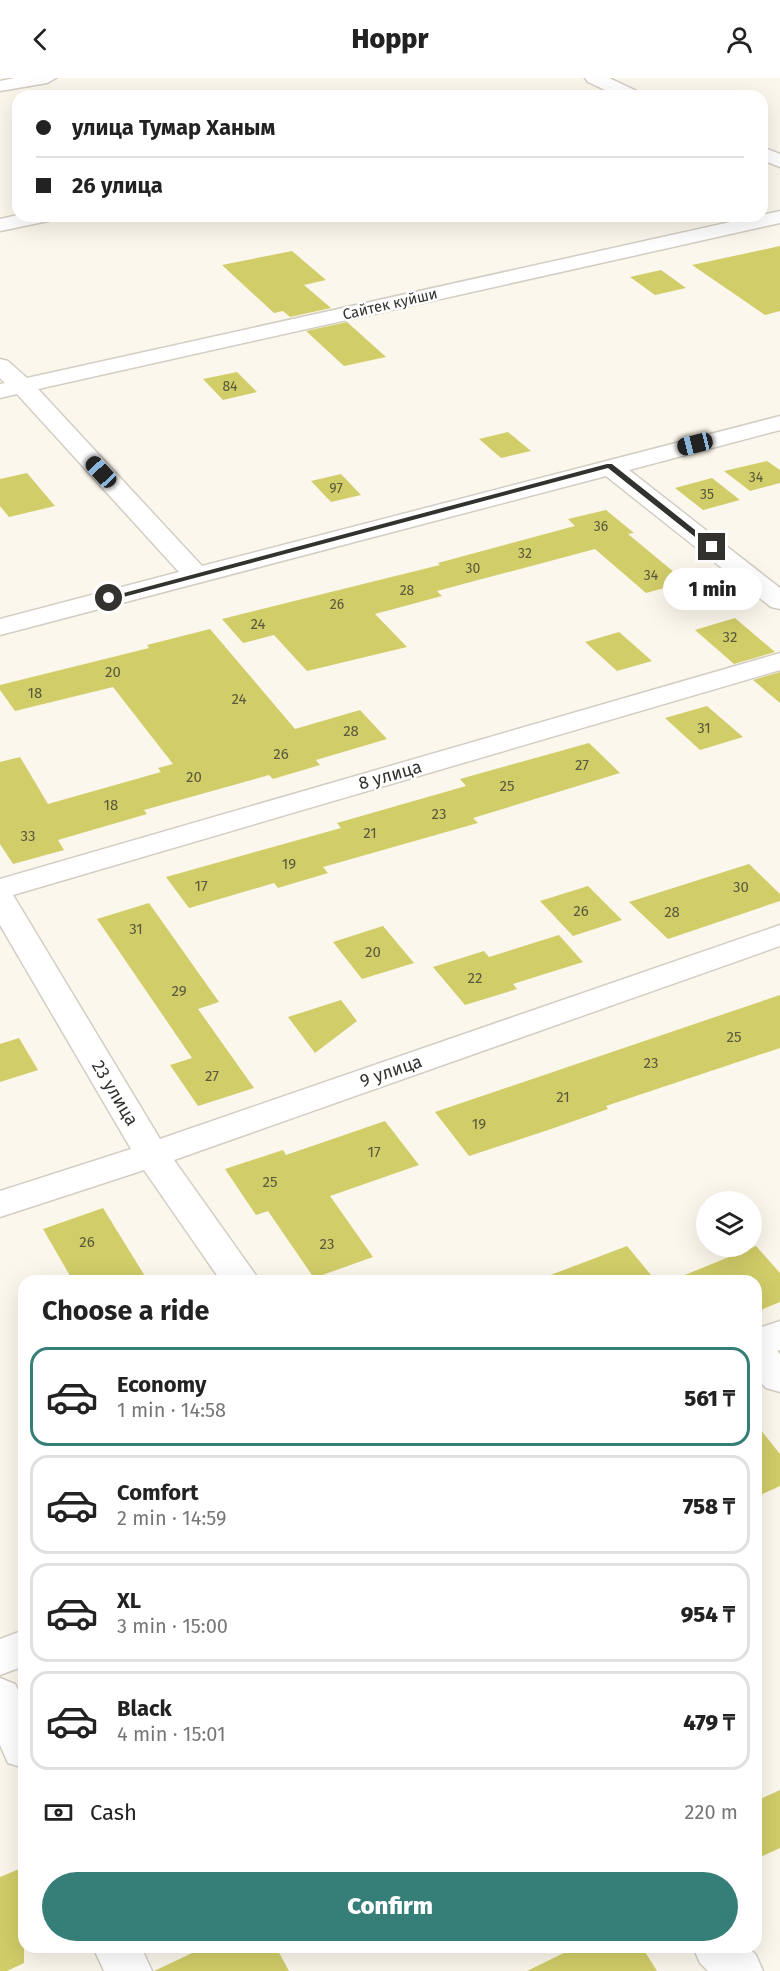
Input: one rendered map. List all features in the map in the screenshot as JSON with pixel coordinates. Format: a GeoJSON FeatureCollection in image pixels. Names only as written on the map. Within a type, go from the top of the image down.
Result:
{"type":"FeatureCollection","features":[{"type":"Feature","properties":{"kind":"street"},"geometry":{"type":"LineString","coordinates":[[0,86],[47,78]]}},
{"type":"Feature","properties":{"kind":"street"},"geometry":{"type":"LineString","coordinates":[[594,78],[620,90]]}},
{"type":"Feature","properties":{"kind":"street"},"geometry":{"type":"LineString","coordinates":[[0,225],[15,222]]}},
{"type":"Feature","properties":{"kind":"street","name":"Сайтек куйши"},"geometry":{"type":"LineString","coordinates":[[11,388],[758,222]]}},
{"type":"Feature","properties":{"kind":"street"},"geometry":{"type":"LineString","coordinates":[[0,366],[11,388],[196,575]]}},
{"type":"Feature","properties":{"kind":"street"},"geometry":{"type":"LineString","coordinates":[[0,627],[780,423]]}},
{"type":"Feature","properties":{"kind":"street"},"geometry":{"type":"LineString","coordinates":[[609,466],[780,601]]}},
{"type":"Feature","properties":{"kind":"street","name":"8 улица"},"geometry":{"type":"LineString","coordinates":[[0,889],[780,661]]}},
{"type":"Feature","properties":{"kind":"street","name":"23 улица"},"geometry":{"type":"LineString","coordinates":[[0,898],[152,1155],[237,1275]]}},
{"type":"Feature","properties":{"kind":"street","name":"9 улица"},"geometry":{"type":"LineString","coordinates":[[0,1204],[152,1155],[780,935]]}},
{"type":"Feature","properties":{"kind":"street"},"geometry":{"type":"LineString","coordinates":[[762,1342],[780,1335]]}},
{"type":"Feature","properties":{"kind":"street"},"geometry":{"type":"LineString","coordinates":[[762,1359],[780,1378]]}},
{"type":"Feature","properties":{"kind":"street"},"geometry":{"type":"LineString","coordinates":[[0,1657],[18,1650]]}},
{"type":"Feature","properties":{"kind":"street"},"geometry":{"type":"LineString","coordinates":[[0,1697],[18,1736]]}},
{"type":"Feature","properties":{"kind":"street"},"geometry":{"type":"LineString","coordinates":[[120,1953],[128,1971]]}},
{"type":"Feature","properties":{"kind":"street"},"geometry":{"type":"LineString","coordinates":[[722,1953],[739,1971]]}},
{"type":"Feature","properties":{"kind":"building"},"geometry":{"type":"Polygon","coordinates":[[[780,246],[780,311],[765,315],[692,265],[780,246]]]}},
{"type":"Feature","properties":{"kind":"building"},"geometry":{"type":"Polygon","coordinates":[[[292,251],[326,280],[304,285],[331,308],[290,317],[283,311],[274,313],[222,265],[292,251]]]}},
{"type":"Feature","properties":{"kind":"building"},"geometry":{"type":"Polygon","coordinates":[[[661,270],[686,288],[655,295],[630,277],[661,270]]]}},
{"type":"Feature","properties":{"kind":"building"},"geometry":{"type":"Polygon","coordinates":[[[347,322],[386,357],[344,366],[306,331],[347,322]]]}},
{"type":"Feature","properties":{"kind":"building"},"geometry":{"type":"Polygon","coordinates":[[[237,372],[257,392],[223,400],[203,379],[237,372]]]}},
{"type":"Feature","properties":{"kind":"building"},"geometry":{"type":"Polygon","coordinates":[[[508,432],[531,451],[501,458],[479,439],[508,432]]]}},
{"type":"Feature","properties":{"kind":"building"},"geometry":{"type":"Polygon","coordinates":[[[767,461],[780,470],[780,483],[750,491],[724,471],[767,461]]]}},
{"type":"Feature","properties":{"kind":"building"},"geometry":{"type":"Polygon","coordinates":[[[27,473],[55,506],[9,517],[0,506],[0,479],[27,473]]]}},
{"type":"Feature","properties":{"kind":"building"},"geometry":{"type":"Polygon","coordinates":[[[341,474],[361,495],[331,502],[311,481],[341,474]]]}},
{"type":"Feature","properties":{"kind":"building"},"geometry":{"type":"Polygon","coordinates":[[[712,478],[740,500],[703,510],[675,488],[712,478]]]}},
{"type":"Feature","properties":{"kind":"building"},"geometry":{"type":"Polygon","coordinates":[[[606,510],[634,533],[628,534],[686,582],[646,593],[595,549],[437,591],[442,596],[375,614],[407,647],[307,671],[274,635],[243,643],[222,619],[440,565],[438,563],[575,526],[568,519],[606,510]]]}},
{"type":"Feature","properties":{"kind":"building"},"geometry":{"type":"Polygon","coordinates":[[[735,618],[775,652],[734,664],[695,630],[735,618]]]}},
{"type":"Feature","properties":{"kind":"building"},"geometry":{"type":"Polygon","coordinates":[[[210,629],[295,729],[360,710],[387,739],[316,760],[320,765],[273,779],[269,775],[144,810],[147,814],[58,840],[64,850],[13,864],[0,844],[0,762],[20,757],[48,804],[161,772],[158,768],[173,764],[113,687],[15,711],[0,690],[0,685],[149,648],[147,645],[210,629]]]}},
{"type":"Feature","properties":{"kind":"building"},"geometry":{"type":"Polygon","coordinates":[[[619,632],[652,661],[617,671],[585,642],[619,632]]]}},
{"type":"Feature","properties":{"kind":"building"},"geometry":{"type":"Polygon","coordinates":[[[780,672],[780,703],[753,680],[780,672]]]}},
{"type":"Feature","properties":{"kind":"building"},"geometry":{"type":"Polygon","coordinates":[[[707,706],[743,737],[700,750],[665,718],[707,706]]]}},
{"type":"Feature","properties":{"kind":"building"},"geometry":{"type":"Polygon","coordinates":[[[589,743],[620,773],[473,818],[478,823],[323,867],[328,873],[278,888],[274,883],[189,908],[166,877],[341,828],[337,823],[466,786],[460,779],[589,743]]]}},
{"type":"Feature","properties":{"kind":"building"},"geometry":{"type":"Polygon","coordinates":[[[749,864],[780,894],[780,901],[668,939],[629,902],[749,864]]]}},
{"type":"Feature","properties":{"kind":"building"},"geometry":{"type":"Polygon","coordinates":[[[588,886],[622,920],[573,936],[540,901],[588,886]]]}},
{"type":"Feature","properties":{"kind":"building"},"geometry":{"type":"Polygon","coordinates":[[[149,903],[219,1002],[198,1009],[254,1088],[198,1106],[170,1065],[192,1058],[97,919],[149,903]]]}},
{"type":"Feature","properties":{"kind":"building"},"geometry":{"type":"Polygon","coordinates":[[[383,926],[414,963],[362,979],[333,942],[383,926]]]}},
{"type":"Feature","properties":{"kind":"building"},"geometry":{"type":"Polygon","coordinates":[[[559,935],[583,962],[513,984],[517,989],[465,1005],[433,967],[484,951],[489,957],[559,935]]]}},
{"type":"Feature","properties":{"kind":"building"},"geometry":{"type":"Polygon","coordinates":[[[780,995],[780,1048],[606,1106],[608,1109],[554,1128],[469,1156],[435,1112],[780,995]]]}},
{"type":"Feature","properties":{"kind":"building"},"geometry":{"type":"Polygon","coordinates":[[[341,1000],[357,1021],[315,1053],[288,1017],[341,1000]]]}},
{"type":"Feature","properties":{"kind":"building"},"geometry":{"type":"Polygon","coordinates":[[[19,1038],[38,1070],[0,1082],[0,1044],[19,1038]]]}},
{"type":"Feature","properties":{"kind":"building"},"geometry":{"type":"Polygon","coordinates":[[[385,1121],[419,1165],[330,1196],[373,1257],[322,1275],[312,1275],[268,1211],[256,1215],[225,1169],[283,1150],[286,1155],[385,1121]]]}},
{"type":"Feature","properties":{"kind":"building"},"geometry":{"type":"Polygon","coordinates":[[[103,1208],[144,1275],[70,1275],[43,1229],[103,1208]]]}},
{"type":"Feature","properties":{"kind":"building"},"geometry":{"type":"Polygon","coordinates":[[[627,1246],[651,1275],[551,1275],[627,1246]]]}},
{"type":"Feature","properties":{"kind":"building"},"geometry":{"type":"Polygon","coordinates":[[[762,1253],[780,1273],[780,1302],[762,1310],[762,1275],[685,1275],[729,1257],[762,1257],[762,1253]]]}},
{"type":"Feature","properties":{"kind":"building"},"geometry":{"type":"Polygon","coordinates":[[[762,1432],[780,1454],[780,1486],[762,1494],[762,1432]]]}},
{"type":"Feature","properties":{"kind":"building"},"geometry":{"type":"Polygon","coordinates":[[[780,1790],[780,1848],[762,1856],[762,1798],[780,1790]]]}},
{"type":"Feature","properties":{"kind":"building"},"geometry":{"type":"Polygon","coordinates":[[[18,1870],[18,1953],[24,1953],[24,1963],[7,1971],[0,1971],[0,1877],[18,1870]]]}},
{"type":"Feature","properties":{"kind":"building"},"geometry":{"type":"Polygon","coordinates":[[[192,1953],[279,1953],[289,1971],[154,1971],[192,1953]]]}},
{"type":"Feature","properties":{"kind":"building"},"geometry":{"type":"Polygon","coordinates":[[[564,1953],[646,1953],[657,1971],[527,1971],[564,1953]]]}},
{"type":"Feature","properties":{"kind":"route"},"geometry":{"type":"LineString","coordinates":[[109,598],[609,466],[712,547]]}}]}
